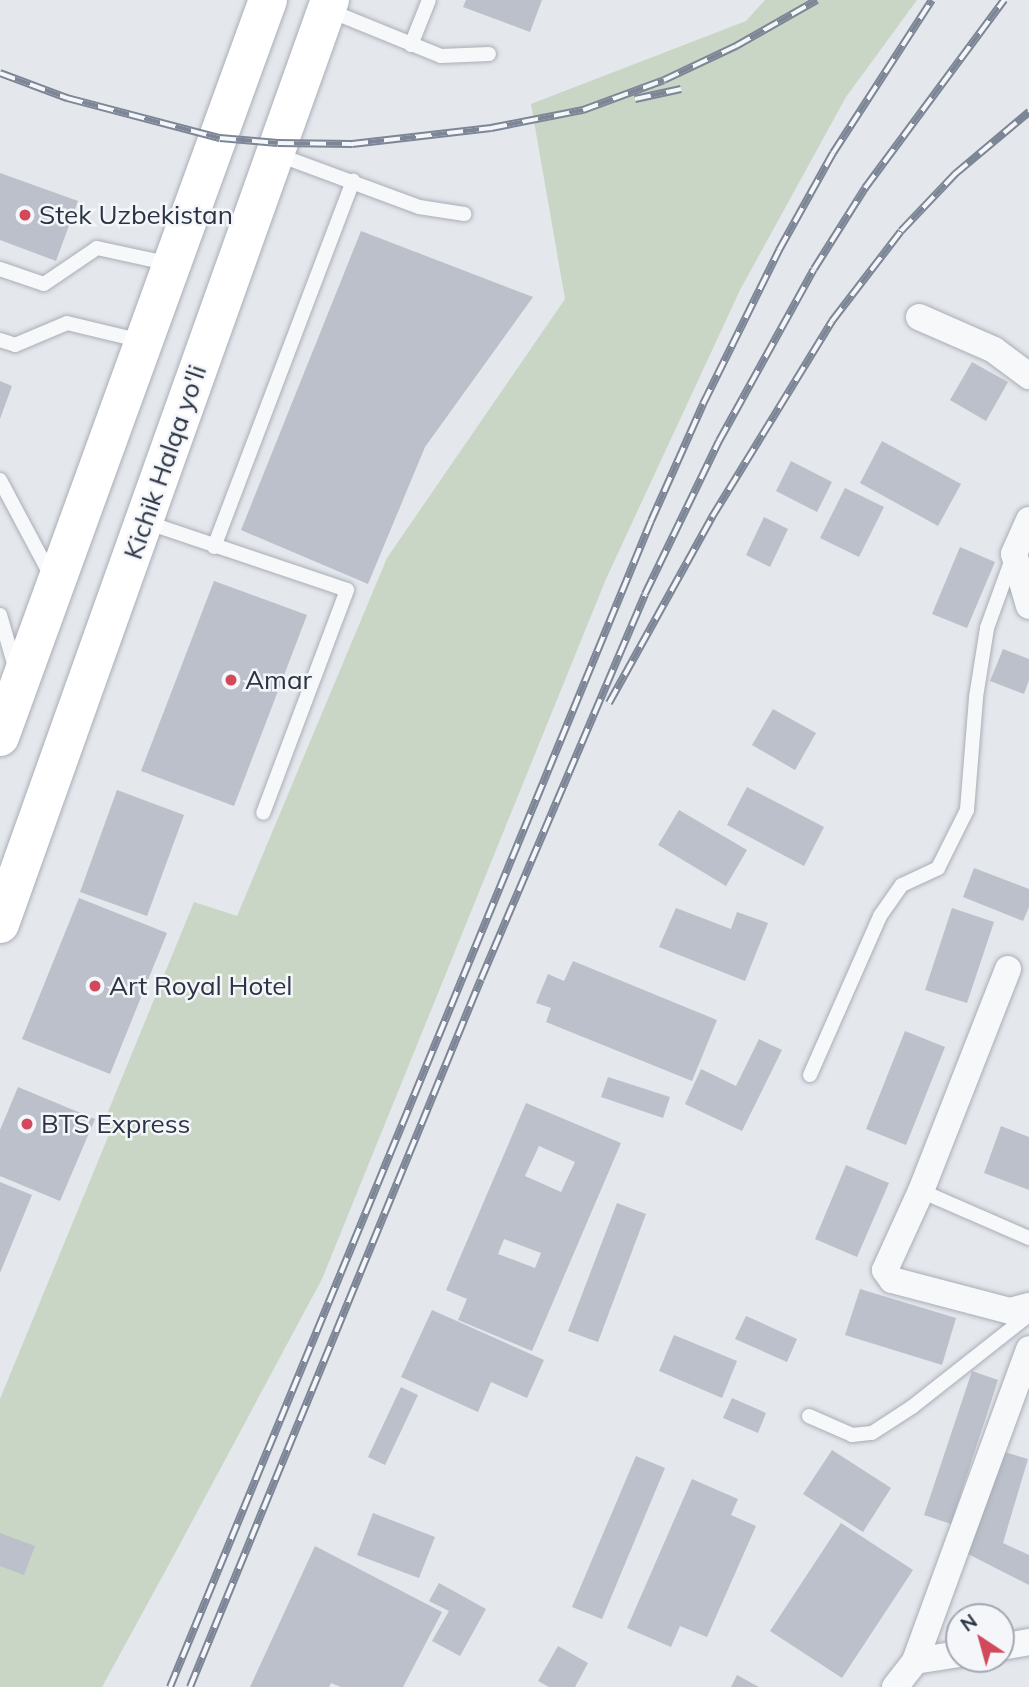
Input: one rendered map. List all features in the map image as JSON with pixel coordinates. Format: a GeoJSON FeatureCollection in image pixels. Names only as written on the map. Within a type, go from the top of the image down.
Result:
{"type":"FeatureCollection","features":[{"type":"Feature","properties":{"kind":"highway"},"geometry":{"type":"LineString","coordinates":[[0,737],[268,0]]}},
{"type":"Feature","properties":{"kind":"highway","name":"Kichik Halqa yo'li"},"geometry":{"type":"LineString","coordinates":[[0,924],[328,5]]}},
{"type":"Feature","properties":{"kind":"street"},"geometry":{"type":"LineString","coordinates":[[919,317],[994,350],[1029,376]]}},
{"type":"Feature","properties":{"kind":"street"},"geometry":{"type":"LineString","coordinates":[[1029,520],[1014,554],[1029,606]]}},
{"type":"Feature","properties":{"kind":"street"},"geometry":{"type":"LineString","coordinates":[[1008,969],[921,1191],[885,1270],[892,1279],[1010,1311],[1029,1306]]}},
{"type":"Feature","properties":{"kind":"street"},"geometry":{"type":"LineString","coordinates":[[895,1687],[915,1661],[1029,1349]]}},
{"type":"Feature","properties":{"kind":"street"},"geometry":{"type":"LineString","coordinates":[[915,1661],[945,1656]]}},
{"type":"Feature","properties":{"kind":"lane"},"geometry":{"type":"LineString","coordinates":[[411,45],[429,0]]}},
{"type":"Feature","properties":{"kind":"lane"},"geometry":{"type":"LineString","coordinates":[[328,5],[441,57],[489,54]]}},
{"type":"Feature","properties":{"kind":"lane"},"geometry":{"type":"LineString","coordinates":[[274,154],[419,207],[464,215]]}},
{"type":"Feature","properties":{"kind":"lane"},"geometry":{"type":"LineString","coordinates":[[214,547],[353,181]]}},
{"type":"Feature","properties":{"kind":"lane"},"geometry":{"type":"LineString","coordinates":[[0,269],[44,284],[97,248],[172,264]]}},
{"type":"Feature","properties":{"kind":"lane"},"geometry":{"type":"LineString","coordinates":[[0,340],[15,345],[67,323],[144,341]]}},
{"type":"Feature","properties":{"kind":"lane"},"geometry":{"type":"LineString","coordinates":[[0,480],[56,586]]}},
{"type":"Feature","properties":{"kind":"lane"},"geometry":{"type":"LineString","coordinates":[[145,521],[214,547],[346,590],[263,813]]}},
{"type":"Feature","properties":{"kind":"lane"},"geometry":{"type":"LineString","coordinates":[[810,1074],[880,916],[902,885],[938,868],[967,810],[976,697],[987,628],[1014,554]]}},
{"type":"Feature","properties":{"kind":"lane"},"geometry":{"type":"LineString","coordinates":[[0,615],[20,685]]}},
{"type":"Feature","properties":{"kind":"lane"},"geometry":{"type":"LineString","coordinates":[[921,1191],[1029,1238]]}},
{"type":"Feature","properties":{"kind":"lane"},"geometry":{"type":"LineString","coordinates":[[809,1416],[852,1435],[872,1433],[912,1406],[1029,1315]]}},
{"type":"Feature","properties":{"kind":"green space"},"geometry":{"type":"Polygon","coordinates":[[[765,0],[917,0],[846,97],[740,290],[606,579],[322,1279],[173,1557],[102,1687],[0,1687],[0,1399],[108,1137],[103,1124],[194,902],[237,916],[387,558],[565,299],[531,104],[746,21],[765,0]]]}},
{"type":"Feature","properties":{"kind":"building"},"geometry":{"type":"Polygon","coordinates":[[[466,0],[542,0],[530,32],[463,7],[466,0]]]}},
{"type":"Feature","properties":{"kind":"building"},"geometry":{"type":"Polygon","coordinates":[[[0,173],[78,201],[56,261],[0,240],[0,173]]]}},
{"type":"Feature","properties":{"kind":"building"},"geometry":{"type":"Polygon","coordinates":[[[361,231],[533,297],[425,447],[368,584],[241,530],[361,231]]]}},
{"type":"Feature","properties":{"kind":"building"},"geometry":{"type":"Polygon","coordinates":[[[972,362],[1008,382],[986,421],[950,400],[972,362]]]}},
{"type":"Feature","properties":{"kind":"building"},"geometry":{"type":"Polygon","coordinates":[[[0,381],[12,386],[0,419],[0,381]]]}},
{"type":"Feature","properties":{"kind":"building"},"geometry":{"type":"Polygon","coordinates":[[[882,441],[961,484],[938,526],[860,483],[882,441]]]}},
{"type":"Feature","properties":{"kind":"building"},"geometry":{"type":"Polygon","coordinates":[[[791,461],[832,482],[817,512],[776,491],[791,461]]]}},
{"type":"Feature","properties":{"kind":"building"},"geometry":{"type":"Polygon","coordinates":[[[845,488],[884,507],[859,557],[820,538],[845,488]]]}},
{"type":"Feature","properties":{"kind":"building"},"geometry":{"type":"Polygon","coordinates":[[[764,517],[788,529],[770,567],[746,555],[764,517]]]}},
{"type":"Feature","properties":{"kind":"building"},"geometry":{"type":"Polygon","coordinates":[[[960,547],[995,562],[967,628],[932,614],[960,547]]]}},
{"type":"Feature","properties":{"kind":"building"},"geometry":{"type":"Polygon","coordinates":[[[214,581],[307,615],[234,806],[141,771],[214,581]]]}},
{"type":"Feature","properties":{"kind":"building"},"geometry":{"type":"Polygon","coordinates":[[[1003,649],[1029,659],[1029,680],[1024,694],[990,681],[1003,649]]]}},
{"type":"Feature","properties":{"kind":"building"},"geometry":{"type":"Polygon","coordinates":[[[773,709],[816,733],[795,770],[752,745],[773,709]]]}},
{"type":"Feature","properties":{"kind":"building"},"geometry":{"type":"Polygon","coordinates":[[[747,787],[824,827],[804,866],[727,825],[747,787]]]}},
{"type":"Feature","properties":{"kind":"building"},"geometry":{"type":"Polygon","coordinates":[[[117,790],[184,815],[147,916],[80,892],[117,790]]]}},
{"type":"Feature","properties":{"kind":"building"},"geometry":{"type":"Polygon","coordinates":[[[679,810],[747,850],[726,886],[658,845],[679,810]]]}},
{"type":"Feature","properties":{"kind":"building"},"geometry":{"type":"Polygon","coordinates":[[[974,868],[1029,889],[1029,907],[1023,921],[963,897],[974,868]]]}},
{"type":"Feature","properties":{"kind":"building","name":"Art Royal Hotel"},"geometry":{"type":"Polygon","coordinates":[[[79,898],[167,933],[110,1074],[22,1039],[79,898]]]}},
{"type":"Feature","properties":{"kind":"building"},"geometry":{"type":"Polygon","coordinates":[[[676,908],[731,929],[737,912],[768,923],[745,981],[659,947],[676,908]]]}},
{"type":"Feature","properties":{"kind":"building"},"geometry":{"type":"Polygon","coordinates":[[[952,908],[994,922],[967,1003],[925,990],[952,908]]]}},
{"type":"Feature","properties":{"kind":"building"},"geometry":{"type":"Polygon","coordinates":[[[573,961],[717,1020],[692,1081],[546,1022],[551,1008],[536,1003],[548,974],[564,981],[573,961]]]}},
{"type":"Feature","properties":{"kind":"building"},"geometry":{"type":"Polygon","coordinates":[[[905,1031],[945,1047],[906,1145],[866,1129],[905,1031]]]}},
{"type":"Feature","properties":{"kind":"building"},"geometry":{"type":"Polygon","coordinates":[[[759,1039],[782,1050],[742,1131],[685,1104],[701,1069],[736,1086],[759,1039]]]}},
{"type":"Feature","properties":{"kind":"building"},"geometry":{"type":"Polygon","coordinates":[[[608,1077],[670,1097],[663,1118],[601,1097],[608,1077]]]}},
{"type":"Feature","properties":{"kind":"building"},"geometry":{"type":"Polygon","coordinates":[[[18,1087],[95,1119],[60,1201],[0,1176],[0,1130],[18,1087]]]}},
{"type":"Feature","properties":{"kind":"building"},"geometry":{"type":"Polygon","coordinates":[[[526,1103],[621,1143],[532,1351],[458,1320],[467,1299],[446,1290],[526,1103]],[[539,1146],[525,1176],[561,1192],[575,1162],[539,1146]],[[504,1239],[498,1254],[535,1268],[541,1253],[504,1239]]]}},
{"type":"Feature","properties":{"kind":"building"},"geometry":{"type":"Polygon","coordinates":[[[1001,1126],[1029,1137],[1029,1190],[984,1173],[1001,1126]]]}},
{"type":"Feature","properties":{"kind":"building"},"geometry":{"type":"Polygon","coordinates":[[[846,1165],[889,1183],[857,1257],[815,1239],[846,1165]]]}},
{"type":"Feature","properties":{"kind":"building"},"geometry":{"type":"Polygon","coordinates":[[[0,1182],[32,1195],[0,1273],[0,1182]]]}},
{"type":"Feature","properties":{"kind":"building"},"geometry":{"type":"Polygon","coordinates":[[[617,1203],[646,1214],[598,1342],[568,1331],[617,1203]]]}},
{"type":"Feature","properties":{"kind":"building"},"geometry":{"type":"Polygon","coordinates":[[[860,1289],[956,1318],[942,1365],[845,1335],[860,1289]]]}},
{"type":"Feature","properties":{"kind":"building"},"geometry":{"type":"Polygon","coordinates":[[[432,1310],[544,1360],[527,1398],[491,1382],[478,1412],[401,1377],[432,1310]]]}},
{"type":"Feature","properties":{"kind":"building"},"geometry":{"type":"Polygon","coordinates":[[[746,1316],[797,1339],[787,1362],[735,1339],[746,1316]]]}},
{"type":"Feature","properties":{"kind":"building"},"geometry":{"type":"Polygon","coordinates":[[[674,1335],[737,1361],[722,1398],[659,1371],[674,1335]]]}},
{"type":"Feature","properties":{"kind":"building"},"geometry":{"type":"Polygon","coordinates":[[[972,1371],[998,1380],[951,1524],[924,1515],[972,1371]]]}},
{"type":"Feature","properties":{"kind":"building"},"geometry":{"type":"Polygon","coordinates":[[[401,1387],[418,1395],[385,1465],[368,1457],[401,1387]]]}},
{"type":"Feature","properties":{"kind":"building"},"geometry":{"type":"Polygon","coordinates":[[[732,1398],[766,1413],[758,1433],[723,1418],[732,1398]]]}},
{"type":"Feature","properties":{"kind":"building"},"geometry":{"type":"Polygon","coordinates":[[[832,1450],[891,1488],[863,1532],[803,1494],[832,1450]]]}},
{"type":"Feature","properties":{"kind":"building"},"geometry":{"type":"Polygon","coordinates":[[[1001,1451],[1028,1459],[1003,1543],[1029,1555],[1029,1585],[968,1554],[1001,1451]]]}},
{"type":"Feature","properties":{"kind":"building"},"geometry":{"type":"Polygon","coordinates":[[[636,1456],[665,1468],[602,1619],[572,1607],[636,1456]]]}},
{"type":"Feature","properties":{"kind":"building"},"geometry":{"type":"Polygon","coordinates":[[[692,1479],[738,1499],[731,1515],[756,1526],[707,1637],[680,1626],[671,1647],[627,1628],[692,1479]]]}},
{"type":"Feature","properties":{"kind":"building"},"geometry":{"type":"Polygon","coordinates":[[[373,1513],[435,1537],[419,1578],[357,1555],[373,1513]]]}},
{"type":"Feature","properties":{"kind":"building"},"geometry":{"type":"Polygon","coordinates":[[[841,1523],[913,1570],[842,1678],[770,1631],[841,1523]]]}},
{"type":"Feature","properties":{"kind":"building"},"geometry":{"type":"Polygon","coordinates":[[[0,1533],[35,1546],[24,1575],[0,1566],[0,1533]]]}},
{"type":"Feature","properties":{"kind":"building"},"geometry":{"type":"Polygon","coordinates":[[[315,1546],[442,1612],[403,1687],[341,1687],[331,1683],[329,1687],[250,1687],[315,1546]]]}},
{"type":"Feature","properties":{"kind":"building"},"geometry":{"type":"Polygon","coordinates":[[[439,1583],[486,1609],[460,1656],[432,1641],[449,1611],[429,1601],[439,1583]]]}},
{"type":"Feature","properties":{"kind":"building"},"geometry":{"type":"Polygon","coordinates":[[[558,1646],[588,1663],[575,1687],[549,1687],[538,1681],[558,1646]]]}},
{"type":"Feature","properties":{"kind":"building"},"geometry":{"type":"Polygon","coordinates":[[[737,1675],[759,1687],[731,1687],[737,1675]]]}},
{"type":"Feature","properties":{"kind":"railway"},"geometry":{"type":"LineString","coordinates":[[0,73],[67,98],[220,138],[278,143],[352,144],[491,128],[583,110],[664,80],[736,46],[817,0]]}},
{"type":"Feature","properties":{"kind":"railway"},"geometry":{"type":"LineString","coordinates":[[170,1687],[651,521],[703,404],[779,250],[833,153],[932,0]]}},
{"type":"Feature","properties":{"kind":"railway"},"geometry":{"type":"LineString","coordinates":[[190,1687],[481,979],[645,594],[719,441],[814,269],[865,188],[1004,0]]}},
{"type":"Feature","properties":{"kind":"railway"},"geometry":{"type":"LineString","coordinates":[[635,99],[681,89]]}},
{"type":"Feature","properties":{"kind":"railway"},"geometry":{"type":"LineString","coordinates":[[609,703],[712,517],[832,321],[901,231],[955,174],[1029,112]]}},
{"type":"Feature","properties":{"kind":"place","name":"Stek Uzbekistan"},"geometry":{"type":"Point","coordinates":[25,215]}},
{"type":"Feature","properties":{"kind":"place","name":"Amar"},"geometry":{"type":"Point","coordinates":[231,680]}},
{"type":"Feature","properties":{"kind":"place","name":"Art Royal Hotel"},"geometry":{"type":"Point","coordinates":[95,986]}},
{"type":"Feature","properties":{"kind":"place","name":"BTS Express"},"geometry":{"type":"Point","coordinates":[27,1124]}}]}
